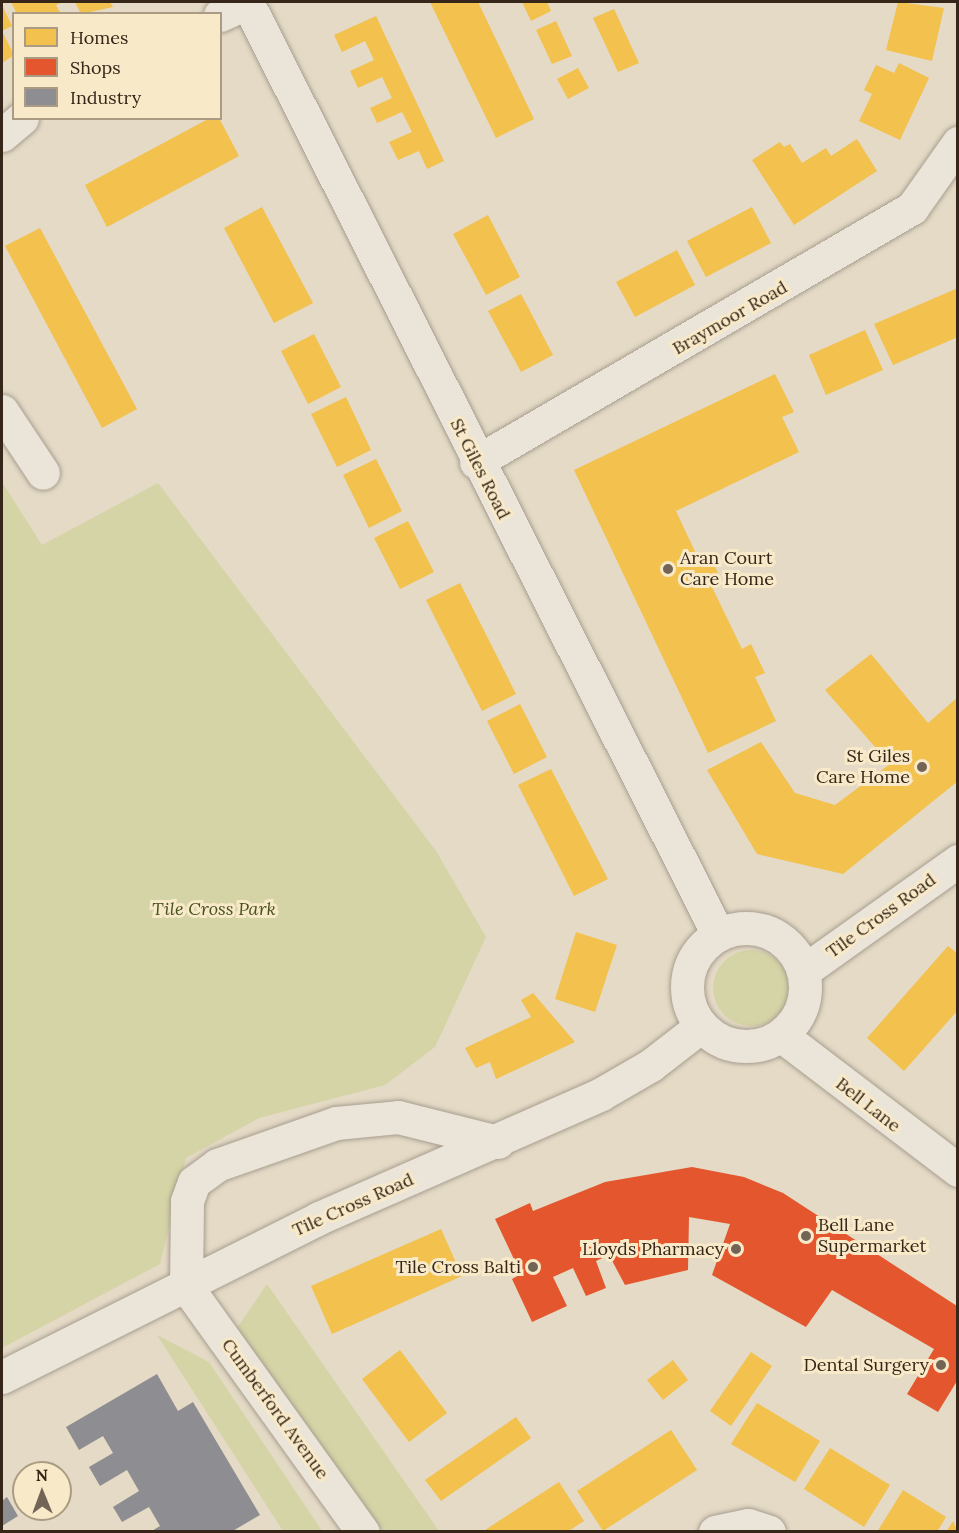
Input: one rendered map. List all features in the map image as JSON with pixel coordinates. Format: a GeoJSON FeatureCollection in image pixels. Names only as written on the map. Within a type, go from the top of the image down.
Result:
{"type":"FeatureCollection","features":[{"type":"Feature","properties":{"kind":"street"},"geometry":{"type":"LineString","coordinates":[[222,14],[247,2]]}},
{"type":"Feature","properties":{"kind":"street","name":"St Giles Road"},"geometry":{"type":"LineString","coordinates":[[247,2],[476,462],[718,934]]}},
{"type":"Feature","properties":{"kind":"street"},"geometry":{"type":"LineString","coordinates":[[2,135],[20,120]]}},
{"type":"Feature","properties":{"kind":"street","name":"Braymoor Road"},"geometry":{"type":"LineString","coordinates":[[476,462],[912,208],[957,143]]}},
{"type":"Feature","properties":{"kind":"street"},"geometry":{"type":"LineString","coordinates":[[2,411],[43,472]]}},
{"type":"Feature","properties":{"kind":"street","name":"Tile Cross Road"},"geometry":{"type":"LineString","coordinates":[[805,970],[957,861]]}},
{"type":"Feature","properties":{"kind":"street"},"geometry":{"type":"LineString","coordinates":[[748,928],[765,931],[788,946],[805,970],[802,1006],[782,1036],[737,1046],[700,1027],[687,996],[687,976],[703,945],[718,934],[748,928]]}},
{"type":"Feature","properties":{"kind":"street","name":"Tile Cross Road"},"geometry":{"type":"LineString","coordinates":[[2,1377],[319,1218],[498,1142],[621,1082],[700,1027]]}},
{"type":"Feature","properties":{"kind":"street","name":"Bell Lane"},"geometry":{"type":"LineString","coordinates":[[782,1036],[957,1170]]}},
{"type":"Feature","properties":{"kind":"street"},"geometry":{"type":"LineString","coordinates":[[186,1286],[187,1201],[194,1182],[217,1165],[336,1123],[398,1117],[498,1142]]}},
{"type":"Feature","properties":{"kind":"street","name":"Cumberford Avenue"},"geometry":{"type":"LineString","coordinates":[[186,1286],[363,1532]]}},
{"type":"Feature","properties":{"kind":"street"},"geometry":{"type":"LineString","coordinates":[[715,1532],[748,1525],[769,1532]]}},
{"type":"Feature","properties":{"kind":"green space","name":"Tile Cross Park"},"geometry":{"type":"Polygon","coordinates":[[[2,482],[42,545],[158,483],[436,851],[486,937],[435,1047],[385,1085],[259,1118],[186,1158],[160,1264],[2,1348],[2,482]]]}},
{"type":"Feature","properties":{"kind":"green space"},"geometry":{"type":"Polygon","coordinates":[[[744,950],[758,950],[772,956],[783,967],[789,981],[786,1003],[778,1015],[758,1026],[744,1026],[730,1020],[719,1009],[713,995],[713,981],[719,967],[730,956],[744,950]]]}},
{"type":"Feature","properties":{"kind":"green space"},"geometry":{"type":"Polygon","coordinates":[[[267,1284],[439,1531],[383,1531],[233,1334],[267,1284]]]}},
{"type":"Feature","properties":{"kind":"green space"},"geometry":{"type":"Polygon","coordinates":[[[157,1335],[209,1362],[322,1531],[283,1531],[157,1335]]]}},
{"type":"Feature","properties":{"kind":"building: Homes"},"geometry":{"type":"Polygon","coordinates":[[[11,2],[63,2],[56,5],[60,12],[16,12],[11,2]]]}},
{"type":"Feature","properties":{"kind":"building: Homes"},"geometry":{"type":"Polygon","coordinates":[[[75,2],[110,2],[113,7],[90,12],[80,12],[75,2]]]}},
{"type":"Feature","properties":{"kind":"building: Homes"},"geometry":{"type":"Polygon","coordinates":[[[430,2],[478,2],[534,119],[496,138],[430,2]]]}},
{"type":"Feature","properties":{"kind":"building: Homes"},"geometry":{"type":"Polygon","coordinates":[[[522,2],[547,2],[551,11],[531,21],[522,2]]]}},
{"type":"Feature","properties":{"kind":"building: Homes"},"geometry":{"type":"Polygon","coordinates":[[[898,2],[944,8],[932,61],[886,50],[898,2]]]}},
{"type":"Feature","properties":{"kind":"building: Homes"},"geometry":{"type":"Polygon","coordinates":[[[2,5],[12,26],[2,31],[2,5]]]}},
{"type":"Feature","properties":{"kind":"building: Homes"},"geometry":{"type":"Polygon","coordinates":[[[614,9],[639,63],[618,72],[593,18],[614,9]]]}},
{"type":"Feature","properties":{"kind":"building: Homes"},"geometry":{"type":"Polygon","coordinates":[[[376,16],[444,161],[427,169],[419,151],[398,160],[389,142],[412,132],[402,112],[377,123],[370,108],[392,98],[382,77],[358,88],[350,71],[374,60],[365,41],[342,52],[334,35],[376,16]]]}},
{"type":"Feature","properties":{"kind":"building: Homes"},"geometry":{"type":"Polygon","coordinates":[[[556,21],[572,56],[552,64],[536,30],[556,21]]]}},
{"type":"Feature","properties":{"kind":"building: Homes"},"geometry":{"type":"Polygon","coordinates":[[[2,31],[12,51],[12,56],[2,63],[2,31]]]}},
{"type":"Feature","properties":{"kind":"building: Homes"},"geometry":{"type":"Polygon","coordinates":[[[899,63],[929,78],[900,140],[859,121],[872,94],[864,90],[876,65],[894,73],[899,63]]]}},
{"type":"Feature","properties":{"kind":"building: Homes"},"geometry":{"type":"Polygon","coordinates":[[[578,68],[589,88],[568,99],[557,79],[578,68]]]}},
{"type":"Feature","properties":{"kind":"building: Homes"},"geometry":{"type":"Polygon","coordinates":[[[206,120],[220,120],[239,156],[107,227],[85,185],[206,120]]]}},
{"type":"Feature","properties":{"kind":"building: Homes"},"geometry":{"type":"Polygon","coordinates":[[[857,139],[877,171],[794,225],[752,160],[780,142],[784,147],[790,144],[802,163],[826,148],[831,156],[857,139]]]}},
{"type":"Feature","properties":{"kind":"building: Homes"},"geometry":{"type":"Polygon","coordinates":[[[262,207],[313,303],[274,323],[224,228],[262,207]]]}},
{"type":"Feature","properties":{"kind":"building: Homes"},"geometry":{"type":"Polygon","coordinates":[[[752,207],[771,243],[706,277],[687,241],[752,207]]]}},
{"type":"Feature","properties":{"kind":"building: Homes"},"geometry":{"type":"Polygon","coordinates":[[[488,215],[520,277],[486,295],[453,234],[488,215]]]}},
{"type":"Feature","properties":{"kind":"building: Homes"},"geometry":{"type":"Polygon","coordinates":[[[40,228],[137,409],[102,428],[5,246],[40,228]]]}},
{"type":"Feature","properties":{"kind":"building: Homes"},"geometry":{"type":"Polygon","coordinates":[[[677,250],[695,285],[635,317],[616,282],[677,250]]]}},
{"type":"Feature","properties":{"kind":"building: Homes"},"geometry":{"type":"Polygon","coordinates":[[[958,288],[958,337],[893,365],[874,324],[958,288]]]}},
{"type":"Feature","properties":{"kind":"building: Homes"},"geometry":{"type":"Polygon","coordinates":[[[521,294],[553,355],[521,372],[488,311],[521,294]]]}},
{"type":"Feature","properties":{"kind":"building: Homes"},"geometry":{"type":"Polygon","coordinates":[[[865,330],[883,370],[826,395],[809,355],[865,330]]]}},
{"type":"Feature","properties":{"kind":"building: Homes"},"geometry":{"type":"Polygon","coordinates":[[[314,334],[341,387],[308,404],[281,351],[314,334]]]}},
{"type":"Feature","properties":{"kind":"building: Homes","name":"Aran Court Care Home"},"geometry":{"type":"Polygon","coordinates":[[[775,374],[794,412],[782,417],[799,452],[676,511],[698,558],[709,553],[721,580],[711,585],[742,649],[751,644],[765,673],[755,677],[776,721],[708,753],[574,470],[775,374]]]}},
{"type":"Feature","properties":{"kind":"building: Homes"},"geometry":{"type":"Polygon","coordinates":[[[346,397],[371,450],[337,467],[311,414],[346,397]]]}},
{"type":"Feature","properties":{"kind":"building: Homes"},"geometry":{"type":"Polygon","coordinates":[[[376,459],[402,511],[369,528],[343,475],[376,459]]]}},
{"type":"Feature","properties":{"kind":"building: Homes"},"geometry":{"type":"Polygon","coordinates":[[[408,521],[434,572],[400,589],[374,538],[408,521]]]}},
{"type":"Feature","properties":{"kind":"building: Homes"},"geometry":{"type":"Polygon","coordinates":[[[460,583],[516,694],[482,711],[426,600],[460,583]]]}},
{"type":"Feature","properties":{"kind":"building: Homes","name":"St Giles Care Home"},"geometry":{"type":"Polygon","coordinates":[[[871,654],[928,723],[958,697],[958,781],[843,874],[757,854],[707,770],[761,742],[795,793],[835,805],[890,764],[825,690],[871,654]]]}},
{"type":"Feature","properties":{"kind":"building: Homes"},"geometry":{"type":"Polygon","coordinates":[[[520,704],[547,757],[514,774],[487,721],[520,704]]]}},
{"type":"Feature","properties":{"kind":"building: Homes"},"geometry":{"type":"Polygon","coordinates":[[[551,769],[608,879],[574,896],[518,785],[551,769]]]}},
{"type":"Feature","properties":{"kind":"building: Homes"},"geometry":{"type":"Polygon","coordinates":[[[576,932],[617,945],[595,1012],[555,999],[576,932]]]}},
{"type":"Feature","properties":{"kind":"building: Homes"},"geometry":{"type":"Polygon","coordinates":[[[948,946],[958,954],[958,1010],[904,1071],[867,1038],[948,946]]]}},
{"type":"Feature","properties":{"kind":"building: Homes"},"geometry":{"type":"Polygon","coordinates":[[[533,993],[575,1042],[496,1079],[490,1062],[476,1068],[465,1048],[531,1017],[521,1000],[533,993]]]}},
{"type":"Feature","properties":{"kind":"building: Homes"},"geometry":{"type":"Polygon","coordinates":[[[441,1229],[462,1276],[332,1334],[311,1286],[441,1229]]]}},
{"type":"Feature","properties":{"kind":"building: Homes"},"geometry":{"type":"Polygon","coordinates":[[[400,1350],[447,1413],[409,1442],[362,1379],[400,1350]]]}},
{"type":"Feature","properties":{"kind":"building: Homes"},"geometry":{"type":"Polygon","coordinates":[[[751,1352],[772,1366],[731,1426],[710,1411],[751,1352]]]}},
{"type":"Feature","properties":{"kind":"building: Homes"},"geometry":{"type":"Polygon","coordinates":[[[673,1360],[688,1380],[663,1400],[647,1380],[673,1360]]]}},
{"type":"Feature","properties":{"kind":"building: Homes"},"geometry":{"type":"Polygon","coordinates":[[[757,1403],[820,1441],[795,1482],[731,1444],[757,1403]]]}},
{"type":"Feature","properties":{"kind":"building: Homes"},"geometry":{"type":"Polygon","coordinates":[[[516,1417],[531,1438],[441,1501],[425,1480],[516,1417]]]}},
{"type":"Feature","properties":{"kind":"building: Homes"},"geometry":{"type":"Polygon","coordinates":[[[671,1430],[697,1470],[603,1531],[577,1491],[671,1430]]]}},
{"type":"Feature","properties":{"kind":"building: Homes"},"geometry":{"type":"Polygon","coordinates":[[[830,1448],[890,1485],[864,1527],[804,1489],[830,1448]]]}},
{"type":"Feature","properties":{"kind":"building: Homes"},"geometry":{"type":"Polygon","coordinates":[[[559,1482],[584,1521],[567,1532],[482,1532],[559,1482]]]}},
{"type":"Feature","properties":{"kind":"building: Homes"},"geometry":{"type":"Polygon","coordinates":[[[903,1490],[946,1517],[937,1532],[877,1532],[903,1490]]]}},
{"type":"Feature","properties":{"kind":"building: Homes"},"geometry":{"type":"Polygon","coordinates":[[[953,1521],[958,1532],[946,1532],[953,1521]]]}},
{"type":"Feature","properties":{"kind":"building: Shops"},"geometry":{"type":"Polygon","coordinates":[[[692,1167],[744,1177],[783,1193],[957,1306],[957,1381],[938,1412],[907,1394],[934,1349],[832,1290],[806,1327],[712,1275],[730,1224],[689,1217],[688,1270],[625,1285],[609,1255],[596,1261],[606,1288],[586,1296],[573,1268],[553,1277],[567,1306],[532,1322],[512,1279],[521,1274],[495,1219],[530,1203],[533,1211],[605,1182],[692,1167]]]}},
{"type":"Feature","properties":{"kind":"building: Industry"},"geometry":{"type":"Polygon","coordinates":[[[157,1374],[178,1411],[193,1402],[260,1515],[231,1532],[150,1532],[160,1526],[149,1507],[122,1522],[113,1507],[139,1491],[127,1470],[100,1486],[89,1467],[113,1453],[103,1436],[79,1450],[66,1427],[157,1374]]]}},
{"type":"Feature","properties":{"kind":"building: Industry"},"geometry":{"type":"Polygon","coordinates":[[[7,1497],[12,1506],[12,1520],[2,1526],[2,1501],[7,1497]]]}},
{"type":"Feature","properties":{"kind":"place","name":"Aran Court Care Home"},"geometry":{"type":"Point","coordinates":[668,569]}},
{"type":"Feature","properties":{"kind":"place","name":"St Giles Care Home"},"geometry":{"type":"Point","coordinates":[922,767]}},
{"type":"Feature","properties":{"kind":"place","name":"Bell Lane Supermarket"},"geometry":{"type":"Point","coordinates":[806,1236]}},
{"type":"Feature","properties":{"kind":"place","name":"Lloyds Pharmacy"},"geometry":{"type":"Point","coordinates":[736,1249]}},
{"type":"Feature","properties":{"kind":"place","name":"Tile Cross Balti"},"geometry":{"type":"Point","coordinates":[533,1267]}},
{"type":"Feature","properties":{"kind":"place","name":"Dental Surgery"},"geometry":{"type":"Point","coordinates":[941,1365]}}]}
